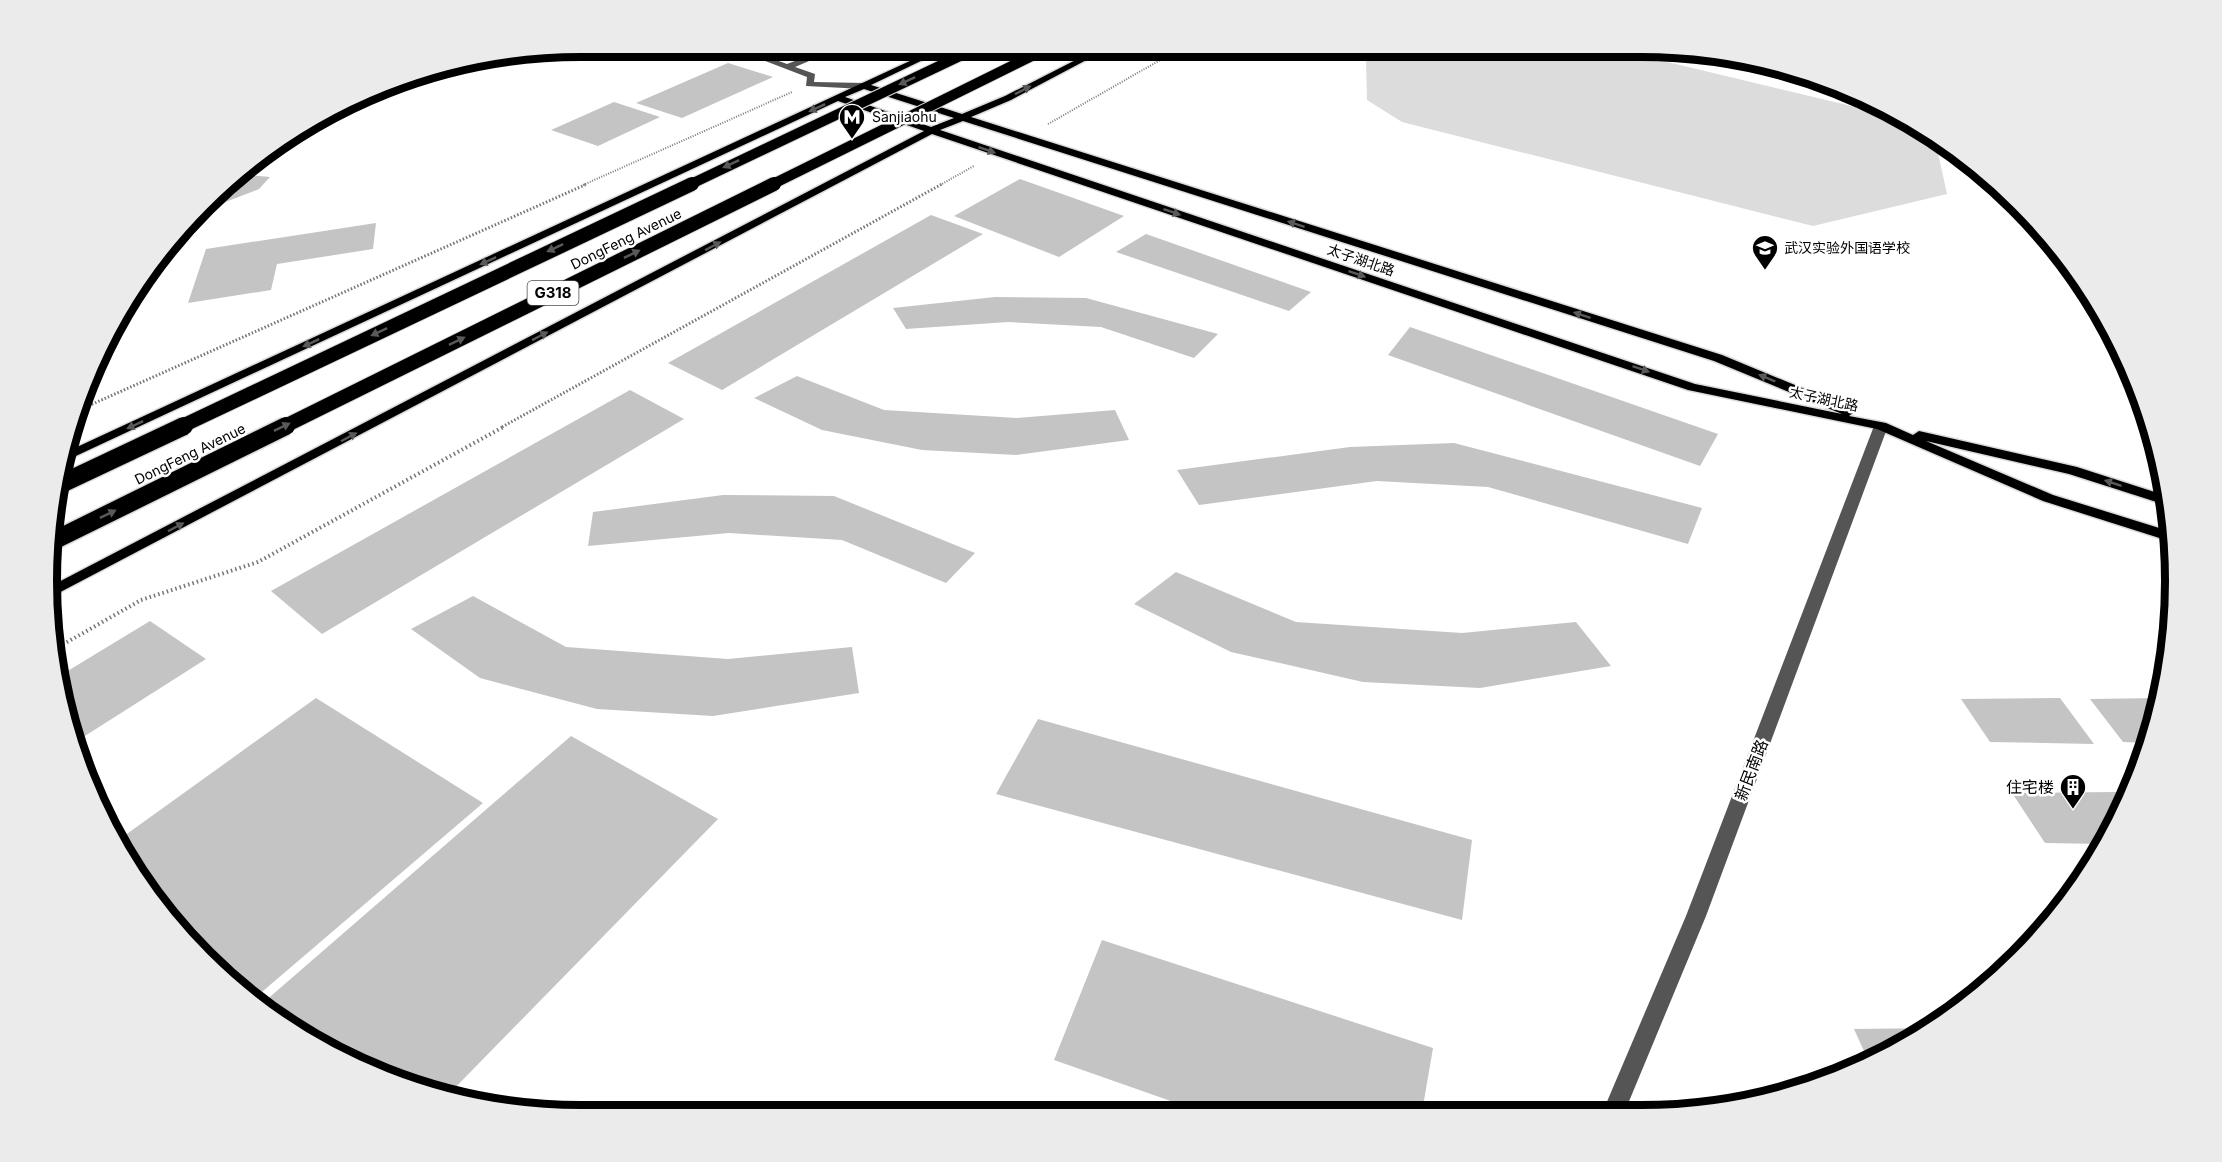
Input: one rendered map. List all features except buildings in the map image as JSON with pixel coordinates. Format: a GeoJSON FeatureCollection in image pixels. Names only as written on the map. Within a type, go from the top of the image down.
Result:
{"type":"FeatureCollection","features":[{"type":"Feature","properties":{"kind":"highway","name":"DongFeng Avenue"},"geometry":{"type":"LineString","coordinates":[[67,481],[958,57]]}},
{"type":"Feature","properties":{"kind":"highway","name":"DongFeng Avenue"},"geometry":{"type":"LineString","coordinates":[[59,538],[1030,57]]}},
{"type":"Feature","properties":{"kind":"main road"},"geometry":{"type":"LineString","coordinates":[[73,453],[925,57]]}},
{"type":"Feature","properties":{"kind":"main road"},"geometry":{"type":"LineString","coordinates":[[57,589],[931,131],[1008,98],[1088,57]]}},
{"type":"Feature","properties":{"kind":"main road","name":"太子湖北路"},"geometry":{"type":"LineString","coordinates":[[864,86],[1718,358],[2048,498],[2163,534]]}},
{"type":"Feature","properties":{"kind":"main road","name":"太子湖北路"},"geometry":{"type":"LineString","coordinates":[[838,98],[1692,387],[1881,426],[2072,470],[2158,498]]}},
{"type":"Feature","properties":{"kind":"street"},"geometry":{"type":"LineString","coordinates":[[763,57],[812,76],[809,84],[864,86]]}},
{"type":"Feature","properties":{"kind":"street"},"geometry":{"type":"LineString","coordinates":[[790,66],[813,57]]}},
{"type":"Feature","properties":{"kind":"street","name":"新民南路"},"geometry":{"type":"LineString","coordinates":[[1617,1105],[1696,916],[1881,426]]}},
{"type":"Feature","properties":{"kind":"path"},"geometry":{"type":"LineString","coordinates":[[1024,138],[1166,57]]}},
{"type":"Feature","properties":{"kind":"path"},"geometry":{"type":"LineString","coordinates":[[87,407],[809,84]]}},
{"type":"Feature","properties":{"kind":"path"},"geometry":{"type":"LineString","coordinates":[[61,646],[141,600],[258,562],[996,153]]}},
{"type":"Feature","properties":{"kind":"shaded area"},"geometry":{"type":"Polygon","coordinates":[[[1372,57],[1647,57],[1873,111],[1902,126],[1938,153],[1947,194],[1813,226],[1402,122],[1367,100],[1366,59],[1372,57]]]}},
{"type":"Feature","properties":{"kind":"place","name":"Sanjiaohu"},"geometry":{"type":"Point","coordinates":[852,140]}},
{"type":"Feature","properties":{"kind":"place","name":"武汉实验外国语学校"},"geometry":{"type":"Point","coordinates":[1765,271]}},
{"type":"Feature","properties":{"kind":"place","name":"住宅楼"},"geometry":{"type":"Point","coordinates":[2073,810]}}]}
